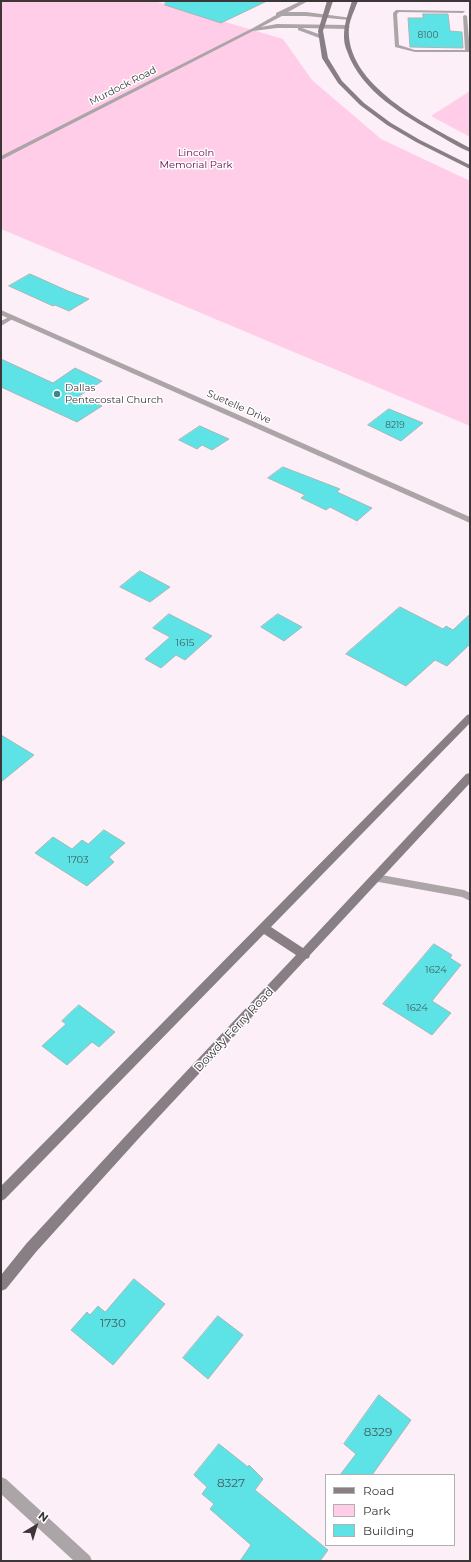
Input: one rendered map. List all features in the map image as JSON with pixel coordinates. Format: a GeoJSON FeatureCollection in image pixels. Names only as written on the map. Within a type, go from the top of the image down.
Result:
{"type":"FeatureCollection","features":[{"type":"Feature","properties":{"kind":"main road"},"geometry":{"type":"LineString","coordinates":[[330,1],[323,16],[321,26],[325,57],[332,74],[370,111],[400,131],[470,168]]}},
{"type":"Feature","properties":{"kind":"main road"},"geometry":{"type":"LineString","coordinates":[[356,1],[350,12],[346,38],[352,59],[384,98],[431,129],[470,150]]}},
{"type":"Feature","properties":{"kind":"main road"},"geometry":{"type":"LineString","coordinates":[[1,1194],[470,717]]}},
{"type":"Feature","properties":{"kind":"main road","name":"Dowdy Ferry Road"},"geometry":{"type":"LineString","coordinates":[[1,1285],[31,1248],[136,1133],[470,777]]}},
{"type":"Feature","properties":{"kind":"main road"},"geometry":{"type":"LineString","coordinates":[[263,928],[305,954]]}},
{"type":"Feature","properties":{"kind":"street","name":"Murdock Road"},"geometry":{"type":"LineString","coordinates":[[1,158],[252,30],[278,14],[305,1]]}},
{"type":"Feature","properties":{"kind":"street"},"geometry":{"type":"LineString","coordinates":[[278,14],[306,14],[349,18]]}},
{"type":"Feature","properties":{"kind":"street"},"geometry":{"type":"LineString","coordinates":[[268,20],[277,26]]}},
{"type":"Feature","properties":{"kind":"street","name":"Murdock Road"},"geometry":{"type":"LineString","coordinates":[[252,30],[277,26],[347,27]]}},
{"type":"Feature","properties":{"kind":"street","name":"Murdock Road"},"geometry":{"type":"LineString","coordinates":[[288,26],[322,37]]}},
{"type":"Feature","properties":{"kind":"street","name":"Suetelle Drive"},"geometry":{"type":"LineString","coordinates":[[1,312],[470,520]]}},
{"type":"Feature","properties":{"kind":"street"},"geometry":{"type":"LineString","coordinates":[[1,1484],[86,1561]]}},
{"type":"Feature","properties":{"kind":"lane"},"geometry":{"type":"LineString","coordinates":[[398,10],[465,13],[468,51],[415,51],[397,46],[395,13],[398,10]]}},
{"type":"Feature","properties":{"kind":"lane"},"geometry":{"type":"LineString","coordinates":[[1,324],[13,317]]}},
{"type":"Feature","properties":{"kind":"lane"},"geometry":{"type":"LineString","coordinates":[[376,878],[464,894],[470,897]]}},
{"type":"Feature","properties":{"kind":"green space","name":"Lincoln Memorial Park"},"geometry":{"type":"Polygon","coordinates":[[[1,1],[154,1],[283,39],[312,80],[381,139],[470,181],[470,426],[1,229],[1,1]]]}},
{"type":"Feature","properties":{"kind":"green space"},"geometry":{"type":"Polygon","coordinates":[[[470,91],[470,137],[431,116],[470,91]]]}},
{"type":"Feature","properties":{"kind":"building"},"geometry":{"type":"Polygon","coordinates":[[[166,1],[267,1],[221,23],[165,5],[166,1]]]}},
{"type":"Feature","properties":{"kind":"building"},"geometry":{"type":"Polygon","coordinates":[[[423,14],[448,14],[450,31],[462,32],[463,48],[410,47],[408,18],[423,18],[423,14]]]}},
{"type":"Feature","properties":{"kind":"building"},"geometry":{"type":"Polygon","coordinates":[[[30,274],[89,299],[69,311],[55,305],[53,306],[9,286],[30,274]]]}},
{"type":"Feature","properties":{"kind":"building"},"geometry":{"type":"Polygon","coordinates":[[[1,359],[53,383],[75,368],[102,381],[79,396],[102,406],[77,422],[1,387],[1,359]]]}},
{"type":"Feature","properties":{"kind":"building"},"geometry":{"type":"Polygon","coordinates":[[[389,409],[423,423],[401,441],[368,425],[389,409]]]}},
{"type":"Feature","properties":{"kind":"building"},"geometry":{"type":"Polygon","coordinates":[[[200,426],[229,439],[212,450],[202,445],[197,449],[179,440],[200,426]]]}},
{"type":"Feature","properties":{"kind":"building"},"geometry":{"type":"Polygon","coordinates":[[[283,467],[340,489],[337,492],[372,508],[357,521],[330,507],[326,510],[301,498],[305,495],[268,478],[283,467]]]}},
{"type":"Feature","properties":{"kind":"building"},"geometry":{"type":"Polygon","coordinates":[[[140,571],[170,587],[150,602],[120,587],[140,571]]]}},
{"type":"Feature","properties":{"kind":"building"},"geometry":{"type":"Polygon","coordinates":[[[400,607],[443,629],[446,626],[453,630],[470,614],[470,644],[447,666],[435,660],[406,686],[346,654],[400,607]]]}},
{"type":"Feature","properties":{"kind":"building"},"geometry":{"type":"Polygon","coordinates":[[[169,614],[212,636],[185,660],[176,655],[161,668],[145,659],[170,637],[153,628],[169,614]]]}},
{"type":"Feature","properties":{"kind":"building"},"geometry":{"type":"Polygon","coordinates":[[[278,614],[302,627],[284,641],[261,627],[278,614]]]}},
{"type":"Feature","properties":{"kind":"building"},"geometry":{"type":"Polygon","coordinates":[[[1,735],[34,755],[1,782],[1,735]]]}},
{"type":"Feature","properties":{"kind":"building"},"geometry":{"type":"Polygon","coordinates":[[[104,830],[125,843],[109,857],[114,862],[87,886],[35,853],[53,837],[72,849],[82,840],[88,844],[104,830]]]}},
{"type":"Feature","properties":{"kind":"building"},"geometry":{"type":"Polygon","coordinates":[[[434,944],[452,955],[450,958],[461,965],[432,1001],[451,1013],[432,1035],[383,1004],[434,944]]]}},
{"type":"Feature","properties":{"kind":"building"},"geometry":{"type":"Polygon","coordinates":[[[79,1005],[115,1032],[99,1047],[92,1042],[67,1065],[42,1046],[66,1024],[62,1021],[79,1005]]]}},
{"type":"Feature","properties":{"kind":"building"},"geometry":{"type":"Polygon","coordinates":[[[134,1279],[165,1304],[113,1365],[71,1330],[87,1312],[90,1315],[98,1306],[105,1312],[134,1279]]]}},
{"type":"Feature","properties":{"kind":"building"},"geometry":{"type":"Polygon","coordinates":[[[218,1316],[243,1335],[208,1379],[183,1358],[218,1316]]]}},
{"type":"Feature","properties":{"kind":"building"},"geometry":{"type":"Polygon","coordinates":[[[379,1395],[411,1420],[373,1474],[341,1474],[356,1454],[344,1444],[379,1395]]]}},
{"type":"Feature","properties":{"kind":"building"},"geometry":{"type":"Polygon","coordinates":[[[219,1444],[248,1467],[249,1465],[263,1479],[255,1490],[328,1550],[320,1561],[240,1561],[251,1545],[210,1509],[214,1504],[202,1494],[207,1487],[194,1475],[219,1444]]]}},
{"type":"Feature","properties":{"kind":"place","name":"Dallas Pentecostal Church"},"geometry":{"type":"Point","coordinates":[57,394]}}]}
